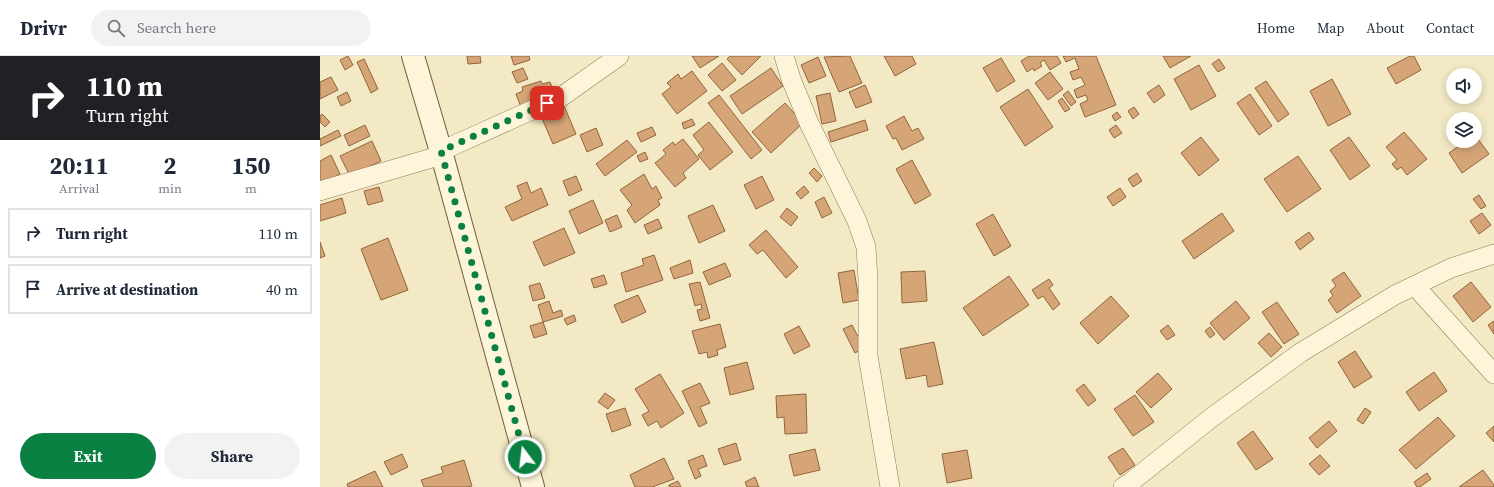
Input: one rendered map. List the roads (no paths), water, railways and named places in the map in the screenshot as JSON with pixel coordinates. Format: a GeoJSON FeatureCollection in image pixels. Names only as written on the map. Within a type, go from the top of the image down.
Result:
{"type":"FeatureCollection","features":[{"type":"Feature","properties":{"kind":"main road"},"geometry":{"type":"LineString","coordinates":[[413,56],[533,487]]}},
{"type":"Feature","properties":{"kind":"street"},"geometry":{"type":"LineString","coordinates":[[320,191],[441,153],[561,97],[619,56]]}},
{"type":"Feature","properties":{"kind":"street"},"geometry":{"type":"LineString","coordinates":[[789,58],[809,123],[858,221],[866,247],[868,279],[868,356],[890,487]]}},
{"type":"Feature","properties":{"kind":"street"},"geometry":{"type":"LineString","coordinates":[[1123,487],[1211,418],[1300,353],[1395,295],[1451,268],[1494,254]]}},
{"type":"Feature","properties":{"kind":"street"},"geometry":{"type":"LineString","coordinates":[[1414,286],[1494,374]]}}]}
